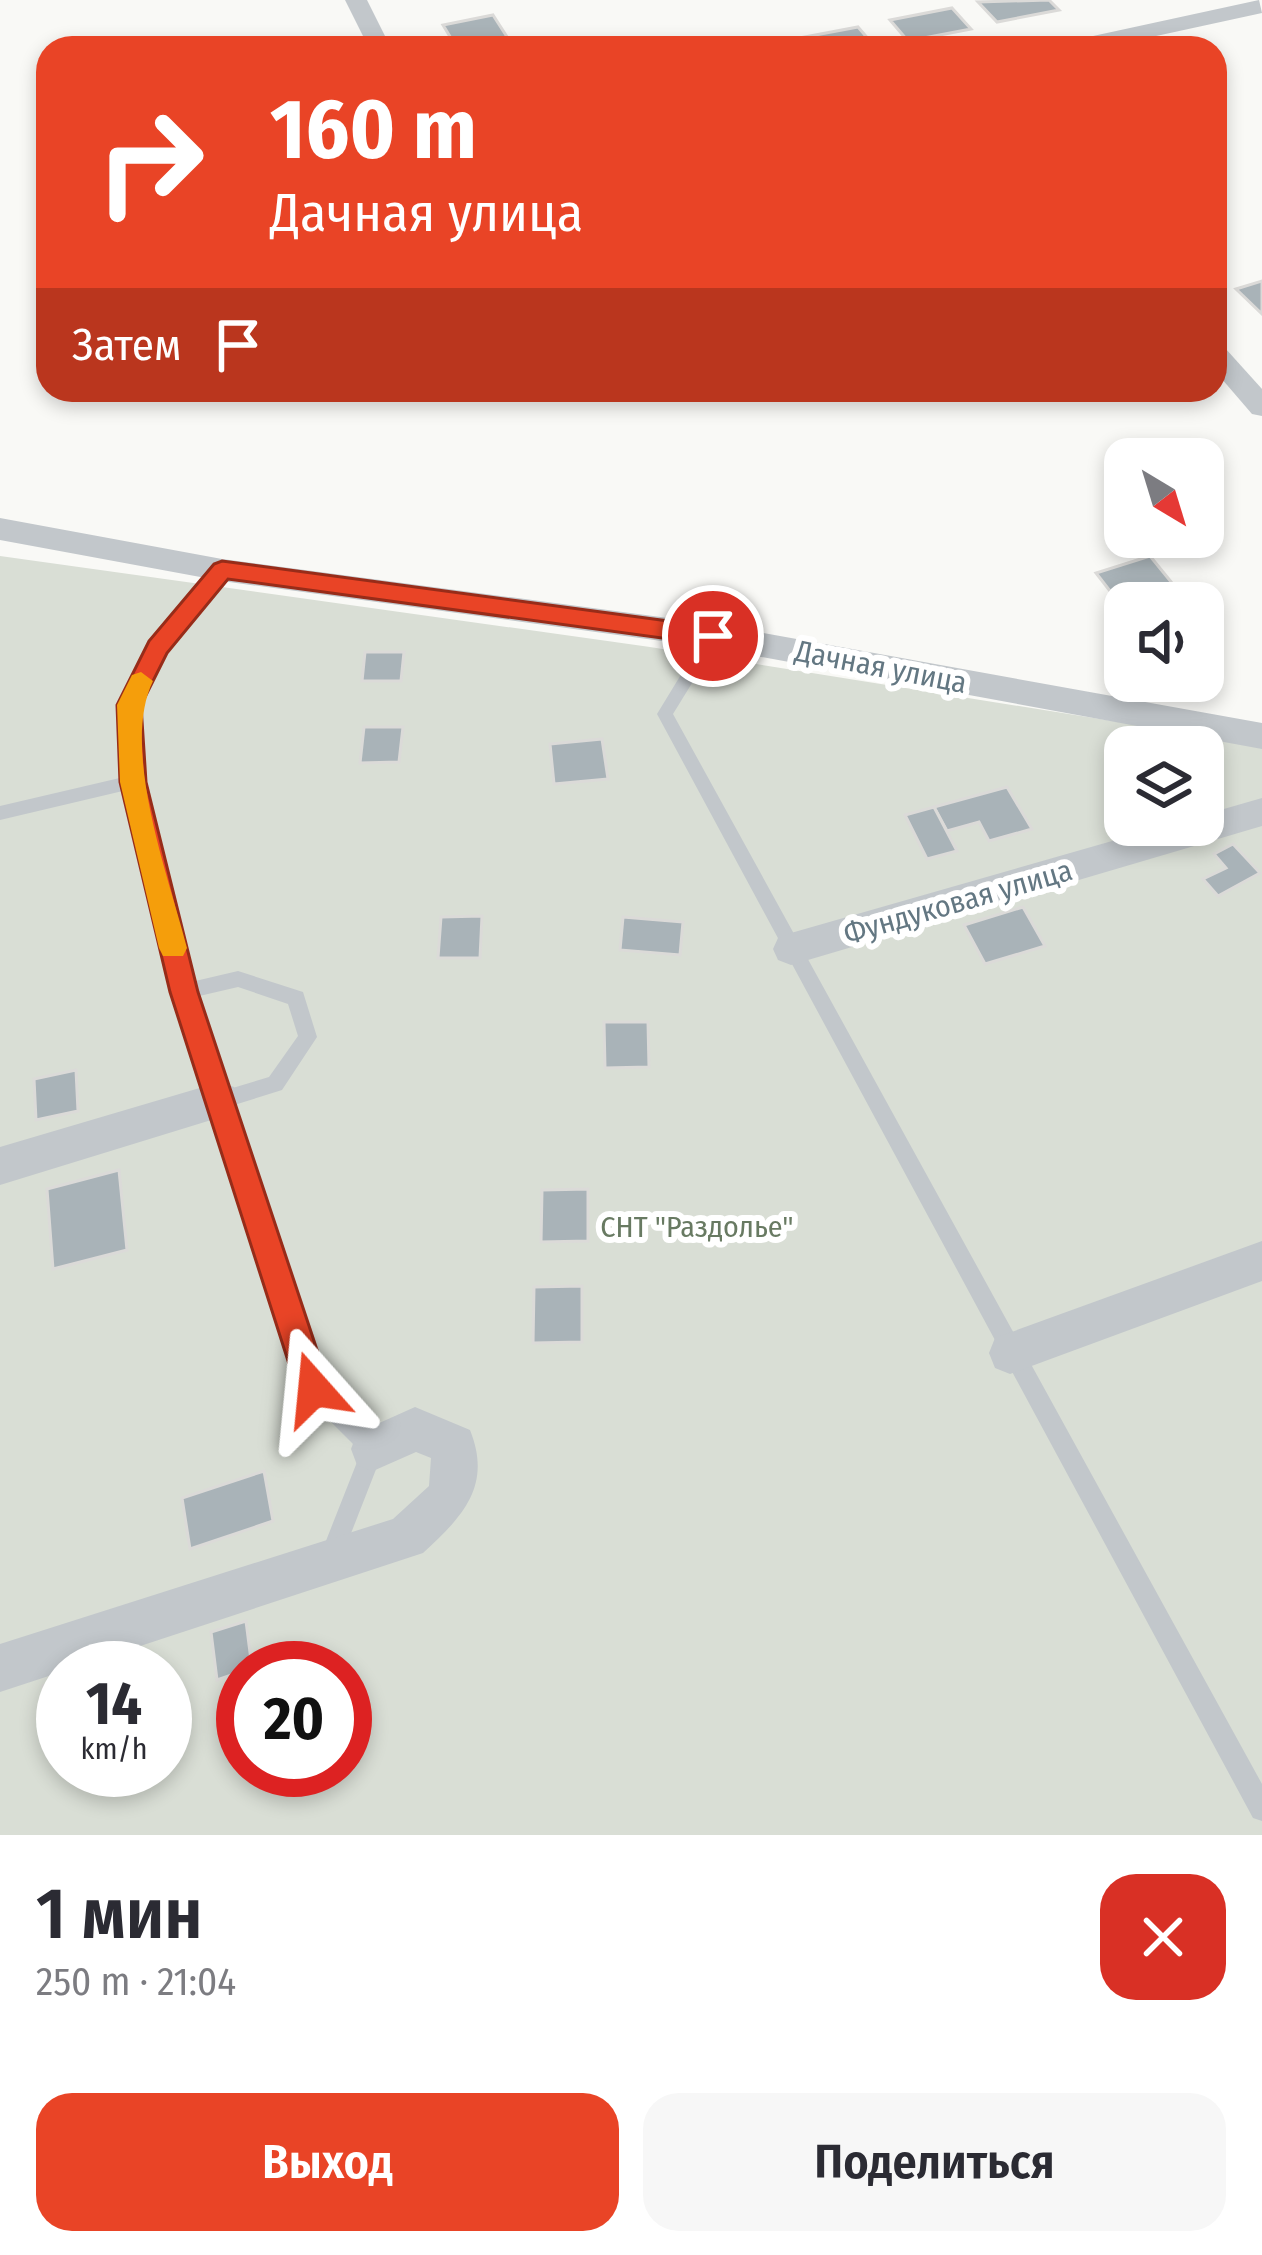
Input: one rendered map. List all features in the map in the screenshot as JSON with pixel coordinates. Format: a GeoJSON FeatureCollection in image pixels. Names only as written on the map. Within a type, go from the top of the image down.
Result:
{"type":"FeatureCollection","features":[{"type":"Feature","properties":{"kind":"street"},"geometry":{"type":"LineString","coordinates":[[356,0],[374,36]]}},
{"type":"Feature","properties":{"kind":"street"},"geometry":{"type":"LineString","coordinates":[[1125,36],[1262,6]]}},
{"type":"Feature","properties":{"kind":"street"},"geometry":{"type":"LineString","coordinates":[[1227,368],[1262,407]]}},
{"type":"Feature","properties":{"kind":"street","name":"Дачная улица"},"geometry":{"type":"LineString","coordinates":[[0,529],[222,570],[713,636],[1262,736]]}},
{"type":"Feature","properties":{"kind":"street","name":"Фундуковая улица"},"geometry":{"type":"LineString","coordinates":[[791,949],[1262,812]]}},
{"type":"Feature","properties":{"kind":"street"},"geometry":{"type":"LineString","coordinates":[[0,1166],[220,1100]]}},
{"type":"Feature","properties":{"kind":"street"},"geometry":{"type":"LineString","coordinates":[[1010,1353],[1262,1261]]}},
{"type":"Feature","properties":{"kind":"street"},"geometry":{"type":"LineString","coordinates":[[0,1668],[407,1537],[450,1497],[454,1446],[416,1429],[373,1449]]}},
{"type":"Feature","properties":{"kind":"lane"},"geometry":{"type":"LineString","coordinates":[[222,570],[157,647],[129,705],[133,782],[184,992],[314,1389],[373,1449],[331,1558]]}},
{"type":"Feature","properties":{"kind":"lane"},"geometry":{"type":"LineString","coordinates":[[713,636],[665,714],[1262,1809]]}},
{"type":"Feature","properties":{"kind":"lane"},"geometry":{"type":"LineString","coordinates":[[0,813],[133,782]]}},
{"type":"Feature","properties":{"kind":"lane"},"geometry":{"type":"LineString","coordinates":[[184,992],[238,979],[296,998],[308,1037],[275,1084],[220,1100]]}},
{"type":"Feature","properties":{"kind":"green space","name":"СНТ \"Раздолье\""},"geometry":{"type":"Polygon","coordinates":[[[0,556],[650,647],[1143,726],[1104,726],[1104,846],[1224,846],[1224,739],[1262,745],[1262,1835],[0,1835],[0,556]]]}},
{"type":"Feature","properties":{"kind":"building"},"geometry":{"type":"Polygon","coordinates":[[[1049,0],[1059,10],[997,22],[978,2],[1049,0]]]}},
{"type":"Feature","properties":{"kind":"building"},"geometry":{"type":"Polygon","coordinates":[[[952,8],[971,29],[904,36],[890,20],[952,8]]]}},
{"type":"Feature","properties":{"kind":"building"},"geometry":{"type":"Polygon","coordinates":[[[493,15],[506,36],[450,36],[443,25],[493,15]]]}},
{"type":"Feature","properties":{"kind":"building"},"geometry":{"type":"Polygon","coordinates":[[[858,27],[866,36],[810,36],[858,27]]]}},
{"type":"Feature","properties":{"kind":"building"},"geometry":{"type":"Polygon","coordinates":[[[1262,281],[1262,314],[1236,289],[1262,281]]]}},
{"type":"Feature","properties":{"kind":"building"},"geometry":{"type":"Polygon","coordinates":[[[1152,558],[1171,582],[1104,583],[1096,573],[1152,558]]]}},
{"type":"Feature","properties":{"kind":"building"},"geometry":{"type":"Polygon","coordinates":[[[365,652],[404,652],[401,681],[362,681],[365,652]]]}},
{"type":"Feature","properties":{"kind":"building"},"geometry":{"type":"Polygon","coordinates":[[[364,727],[403,727],[399,762],[360,763],[364,727]]]}},
{"type":"Feature","properties":{"kind":"building"},"geometry":{"type":"Polygon","coordinates":[[[602,739],[608,779],[554,784],[550,744],[602,739]]]}},
{"type":"Feature","properties":{"kind":"building"},"geometry":{"type":"Polygon","coordinates":[[[1007,787],[1032,829],[989,841],[979,822],[947,831],[934,807],[1007,787]]]}},
{"type":"Feature","properties":{"kind":"building"},"geometry":{"type":"Polygon","coordinates":[[[934,807],[957,851],[927,859],[905,815],[934,807]]]}},
{"type":"Feature","properties":{"kind":"building"},"geometry":{"type":"Polygon","coordinates":[[[1233,844],[1260,873],[1218,896],[1203,879],[1226,868],[1214,854],[1233,844]]]}},
{"type":"Feature","properties":{"kind":"building"},"geometry":{"type":"Polygon","coordinates":[[[1023,907],[1045,946],[985,964],[964,925],[1023,907]]]}},
{"type":"Feature","properties":{"kind":"building"},"geometry":{"type":"Polygon","coordinates":[[[482,916],[480,958],[438,958],[441,917],[482,916]]]}},
{"type":"Feature","properties":{"kind":"building"},"geometry":{"type":"Polygon","coordinates":[[[623,917],[683,922],[680,955],[620,950],[623,917]]]}},
{"type":"Feature","properties":{"kind":"building"},"geometry":{"type":"Polygon","coordinates":[[[604,1022],[648,1022],[649,1067],[605,1068],[604,1022]]]}},
{"type":"Feature","properties":{"kind":"building"},"geometry":{"type":"Polygon","coordinates":[[[76,1070],[78,1111],[36,1120],[34,1079],[76,1070]]]}},
{"type":"Feature","properties":{"kind":"building"},"geometry":{"type":"Polygon","coordinates":[[[119,1170],[127,1250],[53,1269],[47,1189],[119,1170]]]}},
{"type":"Feature","properties":{"kind":"building"},"geometry":{"type":"Polygon","coordinates":[[[588,1189],[588,1241],[541,1242],[542,1190],[588,1189]]]}},
{"type":"Feature","properties":{"kind":"building"},"geometry":{"type":"Polygon","coordinates":[[[582,1286],[582,1342],[533,1343],[534,1287],[582,1286]]]}},
{"type":"Feature","properties":{"kind":"building"},"geometry":{"type":"Polygon","coordinates":[[[264,1471],[273,1521],[190,1549],[182,1498],[264,1471]]]}},
{"type":"Feature","properties":{"kind":"building"},"geometry":{"type":"Polygon","coordinates":[[[246,1621],[249,1641],[216,1641],[216,1672],[211,1632],[246,1621]]]}},
{"type":"Feature","properties":{"kind":"slow traffic"},"geometry":{"type":"LineString","coordinates":[[141,681],[129,705],[133,782],[173,948]]}},
{"type":"Feature","properties":{"kind":"route"},"geometry":{"type":"LineString","coordinates":[[314,1389],[184,992],[133,782],[129,705],[157,647],[222,570],[713,636]]}}]}
